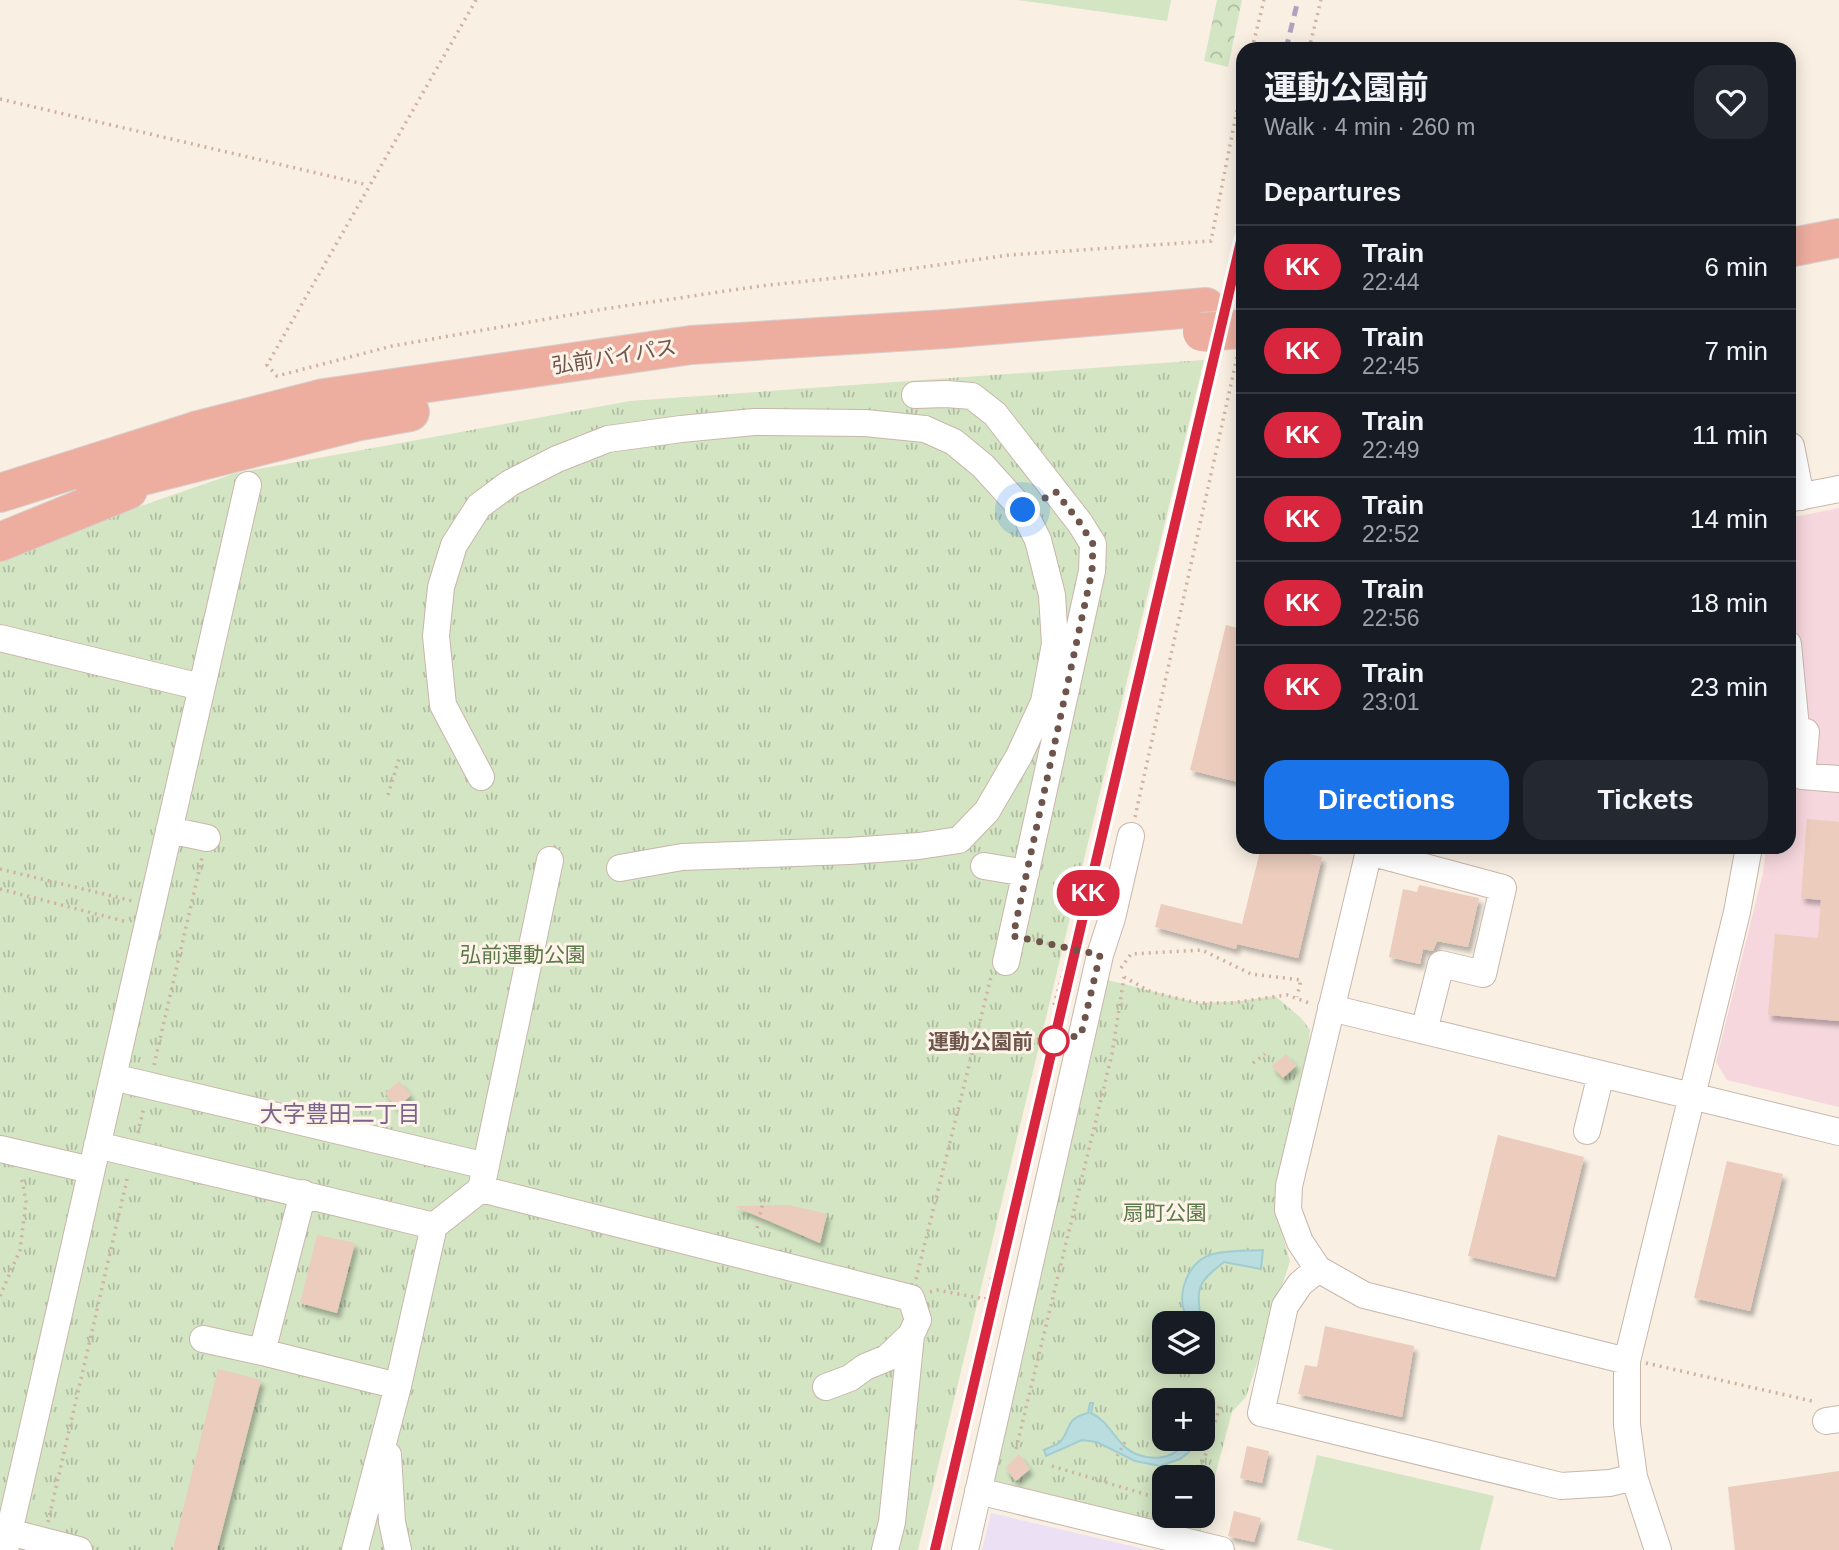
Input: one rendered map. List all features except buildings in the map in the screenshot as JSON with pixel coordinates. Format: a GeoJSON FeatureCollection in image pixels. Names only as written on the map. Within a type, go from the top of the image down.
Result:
{"type":"FeatureCollection","features":[{"type":"Feature","properties":{"kind":"highway"},"geometry":{"type":"LineString","coordinates":[[1796,246],[1839,238]]}},
{"type":"Feature","properties":{"kind":"highway"},"geometry":{"type":"LineString","coordinates":[[1796,273],[1839,265]]}},
{"type":"Feature","properties":{"kind":"highway","name":"弘前バイパス"},"geometry":{"type":"LineString","coordinates":[[0,516],[324,398],[691,345],[1217,314],[1236,333]]}},
{"type":"Feature","properties":{"kind":"highway"},"geometry":{"type":"LineString","coordinates":[[0,473],[38,463],[196,446]]}},
{"type":"Feature","properties":{"kind":"highway"},"geometry":{"type":"LineString","coordinates":[[0,542],[196,446]]}},
{"type":"Feature","properties":{"kind":"highway","name":"弘前バイパス"},"geometry":{"type":"LineString","coordinates":[[0,494],[196,446]]}},
{"type":"Feature","properties":{"kind":"street"},"geometry":{"type":"LineString","coordinates":[[915,395],[972,396],[995,414],[1080,523],[1093,544],[1092,571],[1027,873],[1013,936],[999,968]]}},
{"type":"Feature","properties":{"kind":"street"},"geometry":{"type":"LineString","coordinates":[[481,777],[443,705],[436,636],[440,587],[454,545],[479,506],[510,483],[556,459],[608,439],[754,422],[865,423],[925,429],[954,442],[983,466],[1023,510],[1038,540],[1052,595],[1055,644],[1044,702],[987,811],[959,840],[849,851],[708,855],[620,868]]}},
{"type":"Feature","properties":{"kind":"street"},"geometry":{"type":"LineString","coordinates":[[79,1550],[43,1541],[7,1541],[248,485]]}},
{"type":"Feature","properties":{"kind":"street"},"geometry":{"type":"LineString","coordinates":[[1796,498],[1839,489]]}},
{"type":"Feature","properties":{"kind":"street"},"geometry":{"type":"LineString","coordinates":[[1023,510],[1056,492]]}},
{"type":"Feature","properties":{"kind":"street"},"geometry":{"type":"LineString","coordinates":[[0,638],[201,687]]}},
{"type":"Feature","properties":{"kind":"street"},"geometry":{"type":"LineString","coordinates":[[1796,737],[1806,732],[1802,776],[1839,779]]}},
{"type":"Feature","properties":{"kind":"street"},"geometry":{"type":"LineString","coordinates":[[169,830],[206,843]]}},
{"type":"Feature","properties":{"kind":"street"},"geometry":{"type":"LineString","coordinates":[[965,1550],[1100,955],[1112,918],[1131,836]]}},
{"type":"Feature","properties":{"kind":"street"},"geometry":{"type":"LineString","coordinates":[[1369,854],[1289,1186],[1288,1210],[1300,1242],[1318,1269],[1364,1295],[1628,1361]]}},
{"type":"Feature","properties":{"kind":"street"},"geometry":{"type":"LineString","coordinates":[[1384,854],[1503,888],[1483,974],[1441,964],[1424,1031]]}},
{"type":"Feature","properties":{"kind":"street"},"geometry":{"type":"LineString","coordinates":[[1658,1550],[1634,1477],[1627,1425],[1628,1361],[1690,1096],[1737,912],[1748,854]]}},
{"type":"Feature","properties":{"kind":"street"},"geometry":{"type":"LineString","coordinates":[[355,1550],[398,1386],[434,1226],[483,1178],[550,860]]}},
{"type":"Feature","properties":{"kind":"street"},"geometry":{"type":"LineString","coordinates":[[984,866],[1027,873]]}},
{"type":"Feature","properties":{"kind":"street"},"geometry":{"type":"LineString","coordinates":[[1331,1008],[1839,1132]]}},
{"type":"Feature","properties":{"kind":"street"},"geometry":{"type":"LineString","coordinates":[[1587,1131],[1601,1074]]}},
{"type":"Feature","properties":{"kind":"street"},"geometry":{"type":"LineString","coordinates":[[113,1077],[911,1298],[918,1320],[911,1335],[892,1522],[886,1550]]}},
{"type":"Feature","properties":{"kind":"street"},"geometry":{"type":"LineString","coordinates":[[9,1151],[94,1158],[133,1153],[434,1226]]}},
{"type":"Feature","properties":{"kind":"street"},"geometry":{"type":"LineString","coordinates":[[262,1352],[303,1193]]}},
{"type":"Feature","properties":{"kind":"street"},"geometry":{"type":"LineString","coordinates":[[1318,1269],[1300,1284],[1285,1306],[1261,1413],[1561,1486],[1610,1483],[1634,1477]]}},
{"type":"Feature","properties":{"kind":"street"},"geometry":{"type":"LineString","coordinates":[[826,1387],[850,1378],[865,1367],[887,1358],[911,1335]]}},
{"type":"Feature","properties":{"kind":"street"},"geometry":{"type":"LineString","coordinates":[[203,1339],[398,1386]]}},
{"type":"Feature","properties":{"kind":"street"},"geometry":{"type":"LineString","coordinates":[[387,1424],[392,1522],[398,1550]]}},
{"type":"Feature","properties":{"kind":"street"},"geometry":{"type":"LineString","coordinates":[[978,1491],[1221,1550]]}},
{"type":"Feature","properties":{"kind":"path"},"geometry":{"type":"LineString","coordinates":[[476,0],[267,365],[277,376],[392,346],[604,309],[760,286],[1009,255],[1211,241],[1236,115]]}},
{"type":"Feature","properties":{"kind":"path"},"geometry":{"type":"LineString","coordinates":[[1254,42],[1264,0]]}},
{"type":"Feature","properties":{"kind":"path"},"geometry":{"type":"LineString","coordinates":[[1311,42],[1321,0]]}},
{"type":"Feature","properties":{"kind":"path"},"geometry":{"type":"LineString","coordinates":[[0,99],[368,185]]}},
{"type":"Feature","properties":{"kind":"path"},"geometry":{"type":"LineString","coordinates":[[1131,836],[1236,361]]}},
{"type":"Feature","properties":{"kind":"path"},"geometry":{"type":"LineString","coordinates":[[388,795],[399,759]]}},
{"type":"Feature","properties":{"kind":"path"},"geometry":{"type":"LineString","coordinates":[[43,1541],[206,843]]}},
{"type":"Feature","properties":{"kind":"path"},"geometry":{"type":"LineString","coordinates":[[0,869],[138,901]]}},
{"type":"Feature","properties":{"kind":"path"},"geometry":{"type":"LineString","coordinates":[[0,889],[133,923]]}},
{"type":"Feature","properties":{"kind":"path"},"geometry":{"type":"LineString","coordinates":[[1013,936],[1087,952]]}},
{"type":"Feature","properties":{"kind":"path"},"geometry":{"type":"LineString","coordinates":[[1054,1005],[1069,948]]}},
{"type":"Feature","properties":{"kind":"path"},"geometry":{"type":"LineString","coordinates":[[1297,997],[1301,980],[1251,974],[1202,950],[1131,954],[1118,971],[1152,992],[1198,1003],[1231,1003],[1287,995],[1331,1008]]}},
{"type":"Feature","properties":{"kind":"path"},"geometry":{"type":"LineString","coordinates":[[911,1298],[999,968]]}},
{"type":"Feature","properties":{"kind":"path"},"geometry":{"type":"LineString","coordinates":[[1016,1449],[1112,1054],[1124,977]]}},
{"type":"Feature","properties":{"kind":"path"},"geometry":{"type":"LineString","coordinates":[[1253,1063],[1265,1054]]}},
{"type":"Feature","properties":{"kind":"path"},"geometry":{"type":"LineString","coordinates":[[0,1296],[20,1250],[26,1201],[9,1151]]}},
{"type":"Feature","properties":{"kind":"path"},"geometry":{"type":"LineString","coordinates":[[757,1228],[765,1194]]}},
{"type":"Feature","properties":{"kind":"path"},"geometry":{"type":"LineString","coordinates":[[911,1298],[937,1290],[985,1299],[992,1274]]}},
{"type":"Feature","properties":{"kind":"path"},"geometry":{"type":"LineString","coordinates":[[1628,1361],[1828,1414]]}},
{"type":"Feature","properties":{"kind":"path"},"geometry":{"type":"LineString","coordinates":[[1199,1465],[1204,1460],[1221,1402]]}},
{"type":"Feature","properties":{"kind":"path"},"geometry":{"type":"LineString","coordinates":[[1116,1456],[1125,1442]]}},
{"type":"Feature","properties":{"kind":"path"},"geometry":{"type":"LineString","coordinates":[[1052,1466],[1152,1497]]}},
{"type":"Feature","properties":{"kind":"shaded area"},"geometry":{"type":"Polygon","coordinates":[[[1839,508],[1839,1107],[1727,1080],[1716,1062],[1763,873],[1765,854],[1796,854],[1796,517],[1839,508]]]}},
{"type":"Feature","properties":{"kind":"shaded area"},"geometry":{"type":"Polygon","coordinates":[[[991,1513],[1148,1550],[982,1550],[991,1513]]]}},
{"type":"Feature","properties":{"kind":"green space"},"geometry":{"type":"Polygon","coordinates":[[[1018,0],[1171,0],[1167,21],[1018,0]]]}},
{"type":"Feature","properties":{"kind":"green space"},"geometry":{"type":"Polygon","coordinates":[[[1217,0],[1242,0],[1228,67],[1204,61],[1217,0]]]}},
{"type":"Feature","properties":{"kind":"green space","name":"弘前運動公園"},"geometry":{"type":"Polygon","coordinates":[[[1204,360],[918,1550],[0,1550],[0,555],[236,473],[630,401],[1204,360]]]}},
{"type":"Feature","properties":{"kind":"green space","name":"扇町公園"},"geometry":{"type":"Polygon","coordinates":[[[1104,979],[1198,1003],[1275,996],[1301,1018],[1310,1030],[1305,1083],[1275,1209],[1290,1261],[1246,1397],[1232,1412],[1215,1476],[1215,1465],[1152,1465],[1152,1528],[1201,1528],[1197,1544],[987,1484],[1104,979]]]}},
{"type":"Feature","properties":{"kind":"green space"},"geometry":{"type":"Polygon","coordinates":[[[1317,1455],[1494,1496],[1480,1550],[1335,1550],[1297,1540],[1317,1455]]]}},
{"type":"Feature","properties":{"kind":"water"},"geometry":{"type":"Polygon","coordinates":[[[1263,1250],[1261,1269],[1224,1262],[1208,1276],[1200,1288],[1200,1311],[1184,1311],[1183,1291],[1193,1268],[1205,1257],[1231,1251],[1263,1250]]]}},
{"type":"Feature","properties":{"kind":"water"},"geometry":{"type":"Polygon","coordinates":[[[1090,1403],[1093,1403],[1091,1413],[1105,1423],[1123,1445],[1139,1455],[1157,1458],[1176,1451],[1189,1451],[1180,1459],[1155,1465],[1135,1461],[1097,1442],[1082,1440],[1046,1456],[1044,1450],[1060,1442],[1072,1421],[1088,1413],[1090,1403]]]}},
{"type":"Feature","properties":{"kind":"railway"},"geometry":{"type":"LineString","coordinates":[[1288,42],[1298,0]]}},
{"type":"Feature","properties":{"kind":"railway"},"geometry":{"type":"LineString","coordinates":[[935,1550],[1236,263]]}},
{"type":"Feature","properties":{"kind":"train","name":"KK"},"geometry":{"type":"LineString","coordinates":[[935,1550],[1236,263]]}},
{"type":"Feature","properties":{"kind":"place","name":"運動公園前"},"geometry":{"type":"Point","coordinates":[1054,1041]}},
{"type":"Feature","properties":{"kind":"district","name":"大字豊田二丁目"},"geometry":{"type":"Point","coordinates":[340,1114]}},
{"type":"Feature","properties":{"kind":"route"},"geometry":{"type":"LineString","coordinates":[[1023,510],[1056,492],[1093,544],[1092,571],[1013,936],[1100,955],[1081,1035],[1054,1041]]}}]}
